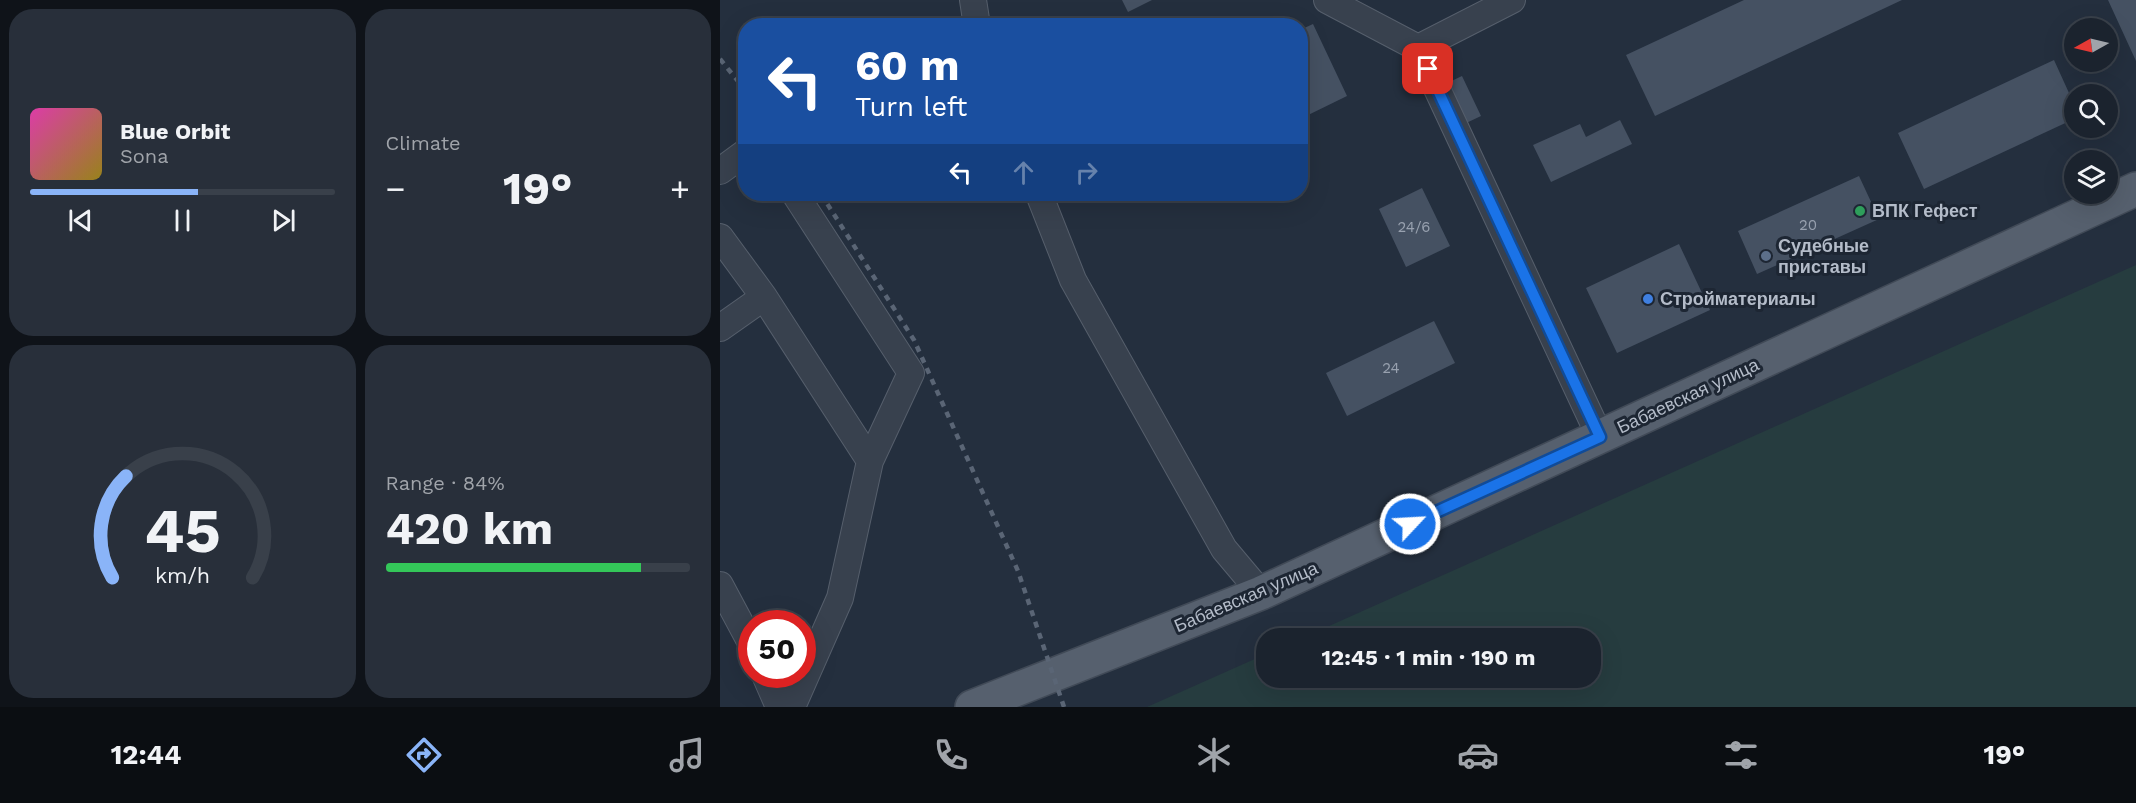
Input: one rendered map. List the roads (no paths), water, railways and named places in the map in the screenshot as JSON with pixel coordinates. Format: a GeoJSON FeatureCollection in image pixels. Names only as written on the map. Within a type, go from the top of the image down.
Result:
{"type":"FeatureCollection","features":[{"type":"Feature","properties":{"kind":"main road","name":"Бабаевская улица"},"geometry":{"type":"LineString","coordinates":[[972,707],[1261,593],[2136,189]]}},
{"type":"Feature","properties":{"kind":"lane"},"geometry":{"type":"LineString","coordinates":[[973,0],[976,18]]}},
{"type":"Feature","properties":{"kind":"lane"},"geometry":{"type":"LineString","coordinates":[[1327,0],[1418,48],[1600,437]]}},
{"type":"Feature","properties":{"kind":"lane"},"geometry":{"type":"LineString","coordinates":[[1418,48],[1512,0]]}},
{"type":"Feature","properties":{"kind":"lane"},"geometry":{"type":"LineString","coordinates":[[720,171],[738,159]]}},
{"type":"Feature","properties":{"kind":"lane"},"geometry":{"type":"LineString","coordinates":[[792,707],[840,598],[870,461],[911,373],[800,201]]}},
{"type":"Feature","properties":{"kind":"lane"},"geometry":{"type":"LineString","coordinates":[[1042,201],[1072,280],[1224,549],[1261,593]]}},
{"type":"Feature","properties":{"kind":"lane"},"geometry":{"type":"LineString","coordinates":[[720,237],[764,297],[870,461]]}},
{"type":"Feature","properties":{"kind":"lane"},"geometry":{"type":"LineString","coordinates":[[720,328],[764,297]]}},
{"type":"Feature","properties":{"kind":"lane"},"geometry":{"type":"LineString","coordinates":[[720,585],[738,619]]}},
{"type":"Feature","properties":{"kind":"lane"},"geometry":{"type":"LineString","coordinates":[[771,688],[780,707]]}},
{"type":"Feature","properties":{"kind":"railway"},"geometry":{"type":"LineString","coordinates":[[720,59],[738,81]]}},
{"type":"Feature","properties":{"kind":"railway"},"geometry":{"type":"LineString","coordinates":[[825,201],[914,340],[1018,571],[1064,707]]}},
{"type":"Feature","properties":{"kind":"place","name":"ВПК Гефест"},"geometry":{"type":"Point","coordinates":[1860,211]}},
{"type":"Feature","properties":{"kind":"place","name":"Судебные приставы"},"geometry":{"type":"Point","coordinates":[1766,256]}},
{"type":"Feature","properties":{"kind":"place","name":"Стройматериалы"},"geometry":{"type":"Point","coordinates":[1648,299]}}]}
